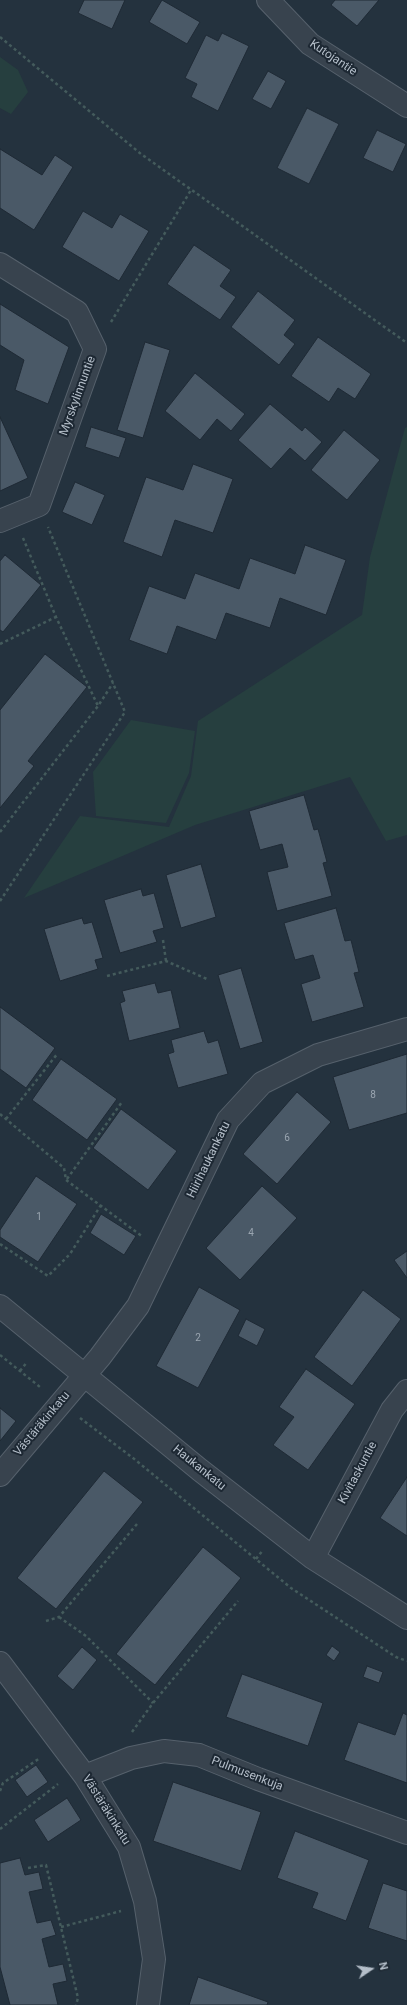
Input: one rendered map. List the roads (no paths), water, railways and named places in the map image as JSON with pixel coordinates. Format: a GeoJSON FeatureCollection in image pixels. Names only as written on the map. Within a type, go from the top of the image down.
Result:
{"type":"FeatureCollection","features":[{"type":"Feature","properties":{"kind":"street","name":"Kutojantie"},"geometry":{"type":"LineString","coordinates":[[268,0],[310,44],[407,106]]}},
{"type":"Feature","properties":{"kind":"street","name":"Myrskylinnuntie"},"geometry":{"type":"LineString","coordinates":[[0,264],[77,312],[95,349],[39,505],[7,518]]}},
{"type":"Feature","properties":{"kind":"street","name":"Hiirihaukankatu"},"geometry":{"type":"LineString","coordinates":[[84,1374],[138,1306],[228,1120],[262,1083],[318,1054],[407,1029]]}},
{"type":"Feature","properties":{"kind":"street","name":"Haukankatu"},"geometry":{"type":"LineString","coordinates":[[0,1306],[200,1470],[313,1558],[407,1618]]}},
{"type":"Feature","properties":{"kind":"street","name":"Västäräkinkatu"},"geometry":{"type":"LineString","coordinates":[[0,1475],[84,1374]]}},
{"type":"Feature","properties":{"kind":"street","name":"Kivitaskuntie"},"geometry":{"type":"LineString","coordinates":[[313,1558],[392,1410],[407,1391]]}},
{"type":"Feature","properties":{"kind":"street","name":"Västäräkinkatu"},"geometry":{"type":"LineString","coordinates":[[0,1664],[85,1776],[129,1847],[145,1901],[154,1959],[148,2005]]}},
{"type":"Feature","properties":{"kind":"street","name":"Pulmusenkuja"},"geometry":{"type":"LineString","coordinates":[[85,1776],[131,1758],[164,1751],[199,1755],[266,1782],[407,1833]]}}]}
